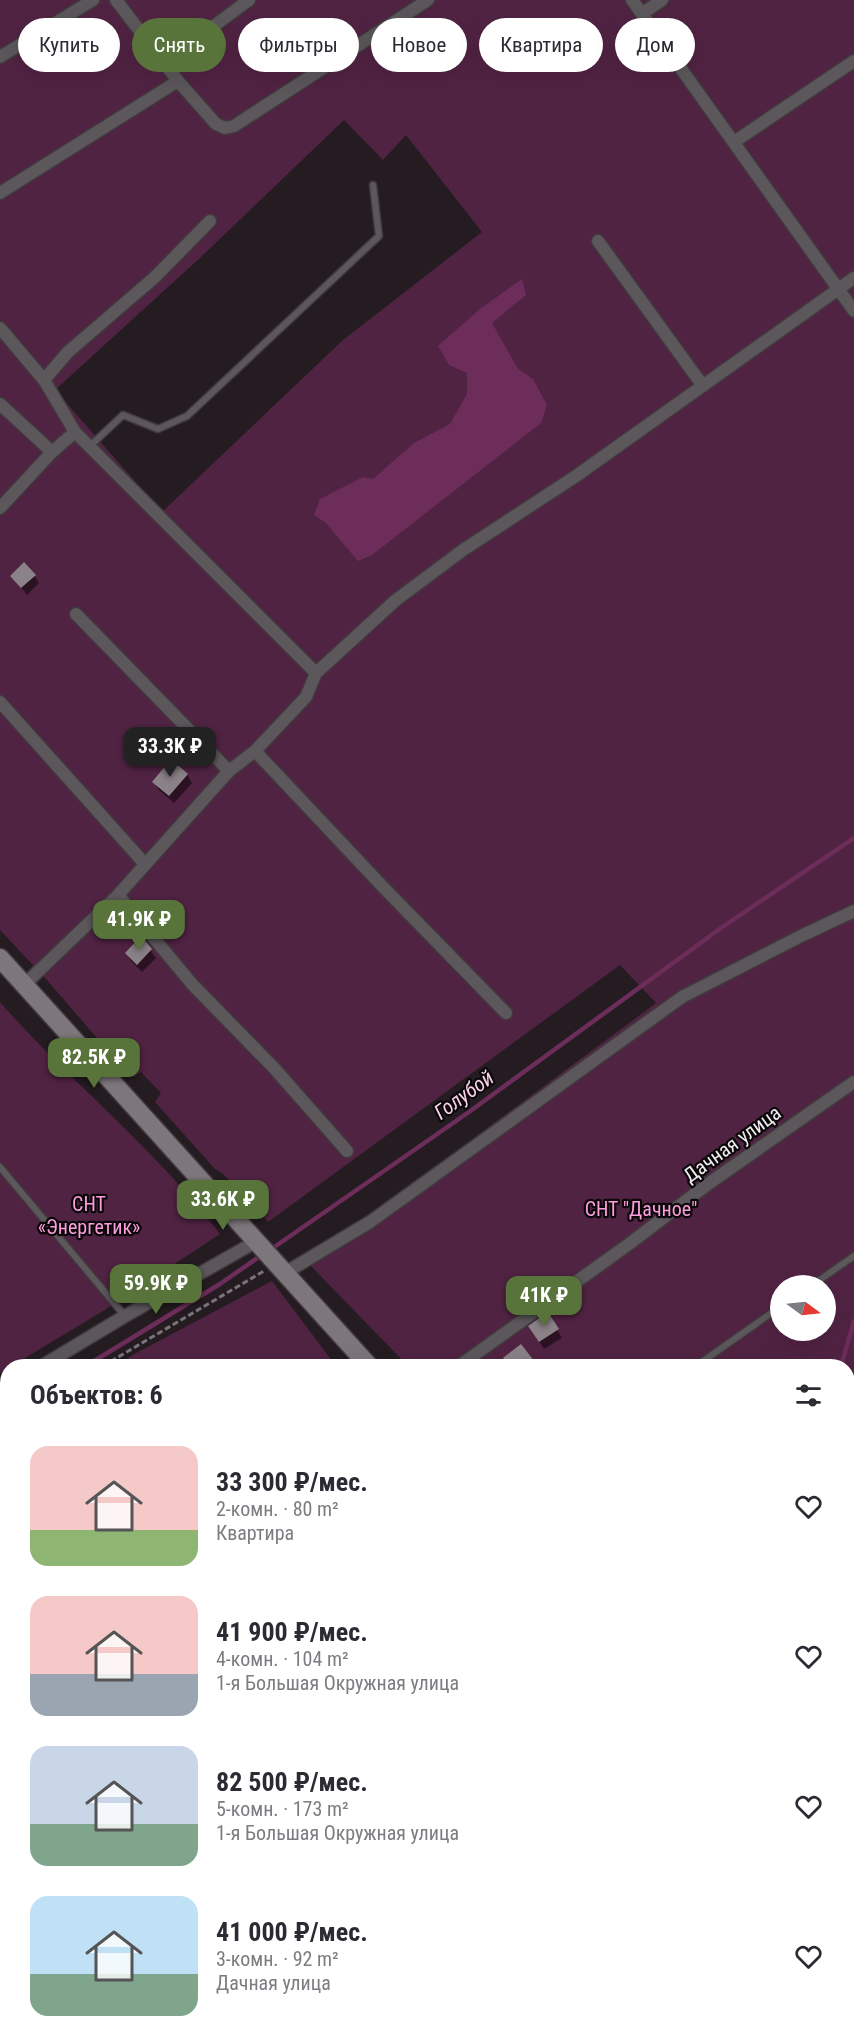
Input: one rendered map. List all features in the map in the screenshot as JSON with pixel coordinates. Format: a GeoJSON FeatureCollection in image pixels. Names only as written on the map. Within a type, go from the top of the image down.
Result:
{"type":"FeatureCollection","features":[{"type":"Feature","properties":{"kind":"street"},"geometry":{"type":"LineString","coordinates":[[0,57],[93,0]]}},
{"type":"Feature","properties":{"kind":"street"},"geometry":{"type":"LineString","coordinates":[[116,0],[132,21]]}},
{"type":"Feature","properties":{"kind":"street"},"geometry":{"type":"LineString","coordinates":[[225,18],[249,0]]}},
{"type":"Feature","properties":{"kind":"street"},"geometry":{"type":"LineString","coordinates":[[171,72],[216,124],[225,128],[234,126],[428,0]]}},
{"type":"Feature","properties":{"kind":"street"},"geometry":{"type":"LineString","coordinates":[[632,0],[854,311]]}},
{"type":"Feature","properties":{"kind":"street"},"geometry":{"type":"LineString","coordinates":[[643,13],[662,0]]}},
{"type":"Feature","properties":{"kind":"street"},"geometry":{"type":"LineString","coordinates":[[734,142],[854,61]]}},
{"type":"Feature","properties":{"kind":"street"},"geometry":{"type":"LineString","coordinates":[[0,193],[178,81]]}},
{"type":"Feature","properties":{"kind":"street"},"geometry":{"type":"LineString","coordinates":[[44,380],[69,352],[155,276],[210,221]]}},
{"type":"Feature","properties":{"kind":"street"},"geometry":{"type":"LineString","coordinates":[[598,241],[703,386]]}},
{"type":"Feature","properties":{"kind":"street"},"geometry":{"type":"LineString","coordinates":[[24,985],[118,895],[229,771],[255,751],[306,697],[316,673],[396,600],[463,550],[576,476],[854,278]]}},
{"type":"Feature","properties":{"kind":"street"},"geometry":{"type":"LineString","coordinates":[[0,328],[44,380],[75,432],[316,673]]}},
{"type":"Feature","properties":{"kind":"street"},"geometry":{"type":"LineString","coordinates":[[0,404],[52,452]]}},
{"type":"Feature","properties":{"kind":"street"},"geometry":{"type":"LineString","coordinates":[[0,507],[52,452],[75,432]]}},
{"type":"Feature","properties":{"kind":"street"},"geometry":{"type":"LineString","coordinates":[[76,614],[229,771]]}},
{"type":"Feature","properties":{"kind":"street"},"geometry":{"type":"LineString","coordinates":[[0,702],[145,864]]}},
{"type":"Feature","properties":{"kind":"street"},"geometry":{"type":"LineString","coordinates":[[255,751],[506,1013]]}},
{"type":"Feature","properties":{"kind":"street"},"geometry":{"type":"LineString","coordinates":[[118,895],[192,984],[274,1068],[347,1151]]}},
{"type":"Feature","properties":{"kind":"street"},"geometry":{"type":"LineString","coordinates":[[280,1268],[370,1222],[682,997],[854,911]]}},
{"type":"Feature","properties":{"kind":"street"},"geometry":{"type":"LineString","coordinates":[[0,958],[363,1359]]}},
{"type":"Feature","properties":{"kind":"street","name":"Дачная улица"},"geometry":{"type":"LineString","coordinates":[[469,1359],[629,1244],[725,1171],[854,1082]]}},
{"type":"Feature","properties":{"kind":"street"},"geometry":{"type":"LineString","coordinates":[[54,1359],[257,1241]]}},
{"type":"Feature","properties":{"kind":"lane"},"geometry":{"type":"LineString","coordinates":[[90,446],[123,415],[158,429],[187,416],[379,236],[373,186]]}},
{"type":"Feature","properties":{"kind":"lane"},"geometry":{"type":"LineString","coordinates":[[0,1167],[125,1316]]}},
{"type":"Feature","properties":{"kind":"lane"},"geometry":{"type":"LineString","coordinates":[[827,1275],[854,1256]]}},
{"type":"Feature","properties":{"kind":"lane"},"geometry":{"type":"LineString","coordinates":[[706,1359],[770,1314]]}},
{"type":"Feature","properties":{"kind":"path"},"geometry":{"type":"LineString","coordinates":[[114,1359],[280,1268]]}},
{"type":"Feature","properties":{"kind":"green space","name":"СНТ \"Дачное\""},"geometry":{"type":"Polygon","coordinates":[[[0,0],[854,0],[854,1359],[401,1359],[307,1262],[359,1221],[400,1195],[656,1003],[620,965],[268,1222],[222,1173],[215,1169],[155,1102],[161,1093],[141,1072],[134,1077],[116,1060],[0,930],[0,0]],[[344,120],[201,257],[55,390],[162,512],[343,340],[482,232],[406,135],[383,160],[344,120]]]}},
{"type":"Feature","properties":{"kind":"green space","name":"СНТ «Энергетик»"},"geometry":{"type":"Polygon","coordinates":[[[0,1002],[168,1173],[220,1234],[103,1311],[24,1359],[0,1359],[0,1002]]]}},
{"type":"Feature","properties":{"kind":"green space"},"geometry":{"type":"Polygon","coordinates":[[[272,1281],[331,1359],[127,1359],[272,1281]]]}},
{"type":"Feature","properties":{"kind":"shaded area"},"geometry":{"type":"Polygon","coordinates":[[[522,279],[526,295],[492,323],[518,369],[533,379],[547,405],[541,423],[372,555],[358,561],[326,523],[314,515],[320,499],[363,477],[373,479],[414,443],[450,424],[467,394],[467,373],[449,365],[438,346],[480,309],[522,279]]]}},
{"type":"Feature","properties":{"kind":"building"},"geometry":{"type":"Polygon","coordinates":[[[24,562],[36,575],[21,588],[10,576],[24,562]]]}},
{"type":"Feature","properties":{"kind":"building"},"geometry":{"type":"Polygon","coordinates":[[[171,759],[188,774],[169,796],[152,782],[171,759]]]}},
{"type":"Feature","properties":{"kind":"building"},"geometry":{"type":"Polygon","coordinates":[[[141,936],[152,949],[137,965],[125,953],[141,936]]]}},
{"type":"Feature","properties":{"kind":"building"},"geometry":{"type":"Polygon","coordinates":[[[548,1312],[559,1329],[539,1342],[528,1326],[548,1312]]]}},
{"type":"Feature","properties":{"kind":"building"},"geometry":{"type":"Polygon","coordinates":[[[521,1344],[533,1359],[504,1359],[521,1344]]]}},
{"type":"Feature","properties":{"kind":"waterway","name":"Голубой"},"geometry":{"type":"LineString","coordinates":[[270,1250],[469,1112],[721,928],[854,838]]}},
{"type":"Feature","properties":{"kind":"waterway","name":"Голубой"},"geometry":{"type":"LineString","coordinates":[[97,1359],[220,1284],[263,1254]]}},
{"type":"Feature","properties":{"kind":"waterway"},"geometry":{"type":"LineString","coordinates":[[843,1359],[854,1321]]}}]}
